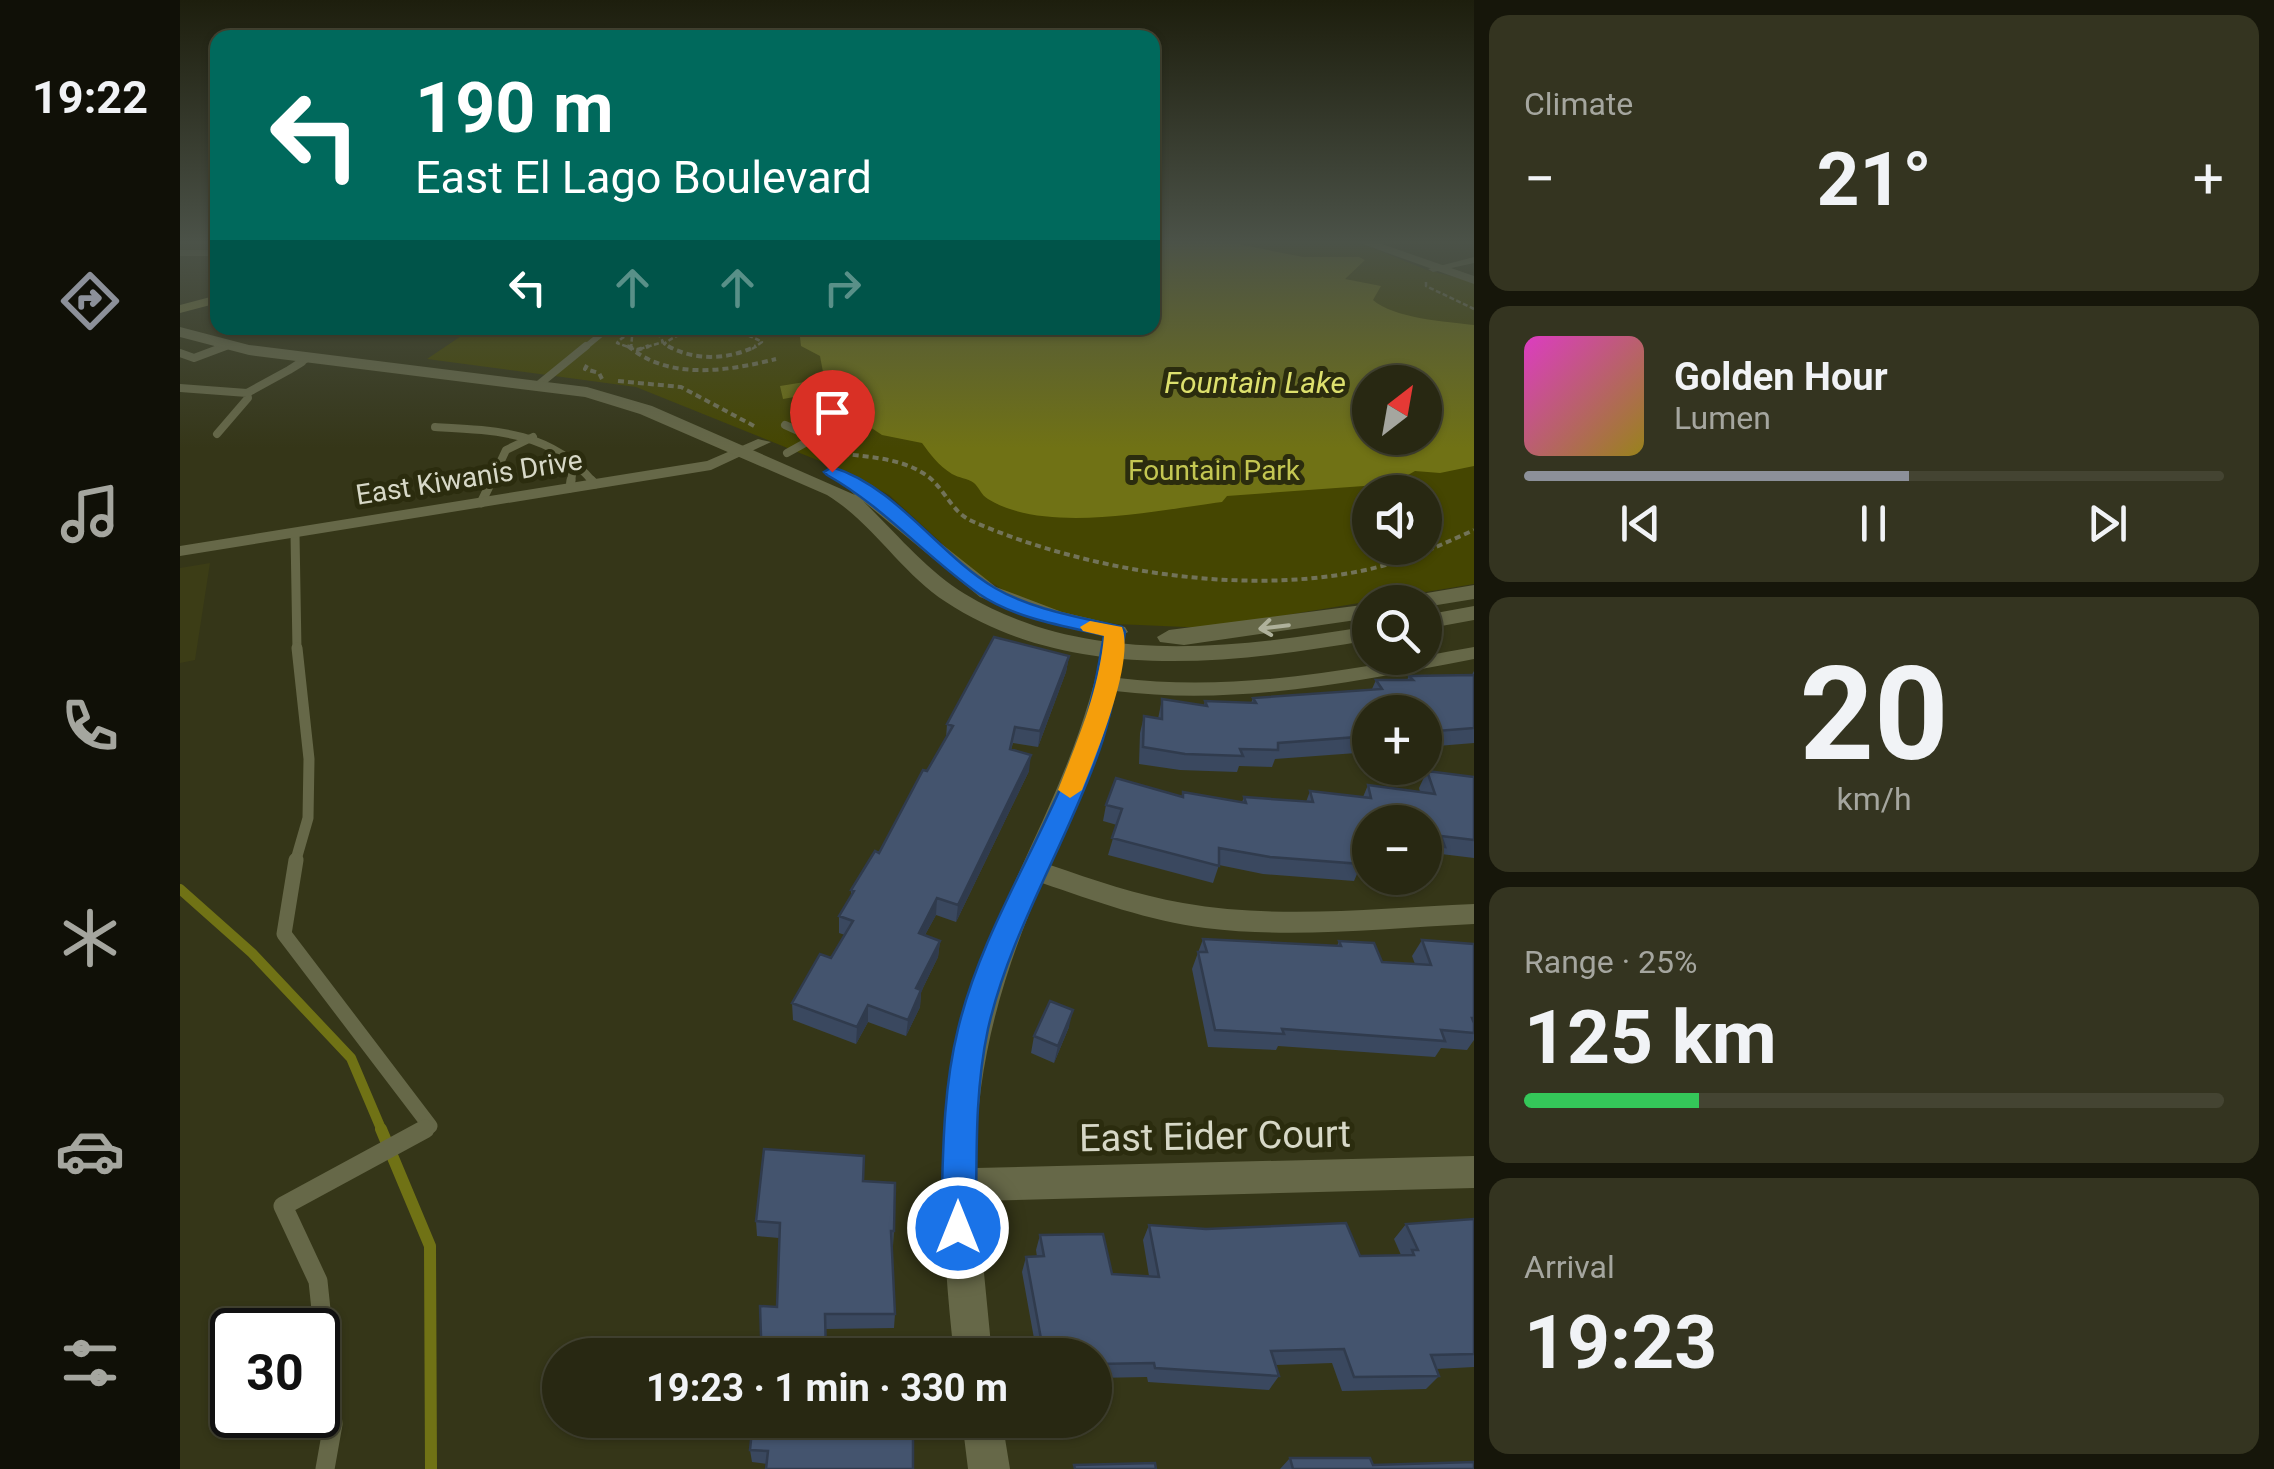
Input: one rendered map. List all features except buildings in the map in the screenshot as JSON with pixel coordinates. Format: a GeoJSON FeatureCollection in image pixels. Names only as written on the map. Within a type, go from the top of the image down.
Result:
{"type":"FeatureCollection","features":[{"type":"Feature","properties":{"kind":"street"},"geometry":{"type":"LineString","coordinates":[[180,319],[210,329]]}},
{"type":"Feature","properties":{"kind":"street"},"geometry":{"type":"LineString","coordinates":[[180,332],[227,346],[305,360],[543,381],[626,402],[753,447],[851,501],[942,588],[1001,622],[1042,636],[1114,641],[1184,638],[1352,614]]}},
{"type":"Feature","properties":{"kind":"street"},"geometry":{"type":"LineString","coordinates":[[238,335],[437,369]]}},
{"type":"Feature","properties":{"kind":"street"},"geometry":{"type":"LineString","coordinates":[[753,447],[796,449],[862,488],[971,580],[1029,610],[1114,641],[1171,655],[1239,654],[1352,635]]}},
{"type":"Feature","properties":{"kind":"street","name":"East Kiwanis Drive"},"geometry":{"type":"LineString","coordinates":[[180,551],[710,465],[753,447]]}},
{"type":"Feature","properties":{"kind":"street"},"geometry":{"type":"LineString","coordinates":[[942,588],[971,580]]}},
{"type":"Feature","properties":{"kind":"street"},"geometry":{"type":"LineString","coordinates":[[1442,597],[1474,592]]}},
{"type":"Feature","properties":{"kind":"street"},"geometry":{"type":"LineString","coordinates":[[1442,619],[1474,613]]}},
{"type":"Feature","properties":{"kind":"street"},"geometry":{"type":"LineString","coordinates":[[971,1338],[958,1228],[958,1185],[962,1090],[974,1026],[997,958],[1086,755],[1114,641]]}},
{"type":"Feature","properties":{"kind":"street"},"geometry":{"type":"LineString","coordinates":[[1106,683],[1152,691],[1236,693],[1474,653]]}},
{"type":"Feature","properties":{"kind":"street"},"geometry":{"type":"LineString","coordinates":[[1035,870],[1154,908],[1204,917],[1261,922],[1474,914]]}},
{"type":"Feature","properties":{"kind":"street","name":"East Eider Court"},"geometry":{"type":"LineString","coordinates":[[958,1185],[1474,1172]]}},
{"type":"Feature","properties":{"kind":"street"},"geometry":{"type":"LineString","coordinates":[[985,1438],[989,1469]]}},
{"type":"Feature","properties":{"kind":"lane"},"geometry":{"type":"LineString","coordinates":[[543,381],[607,335]]}},
{"type":"Feature","properties":{"kind":"lane"},"geometry":{"type":"LineString","coordinates":[[180,362],[227,346]]}},
{"type":"Feature","properties":{"kind":"lane"},"geometry":{"type":"LineString","coordinates":[[180,353],[194,358]]}},
{"type":"Feature","properties":{"kind":"lane"},"geometry":{"type":"LineString","coordinates":[[180,388],[247,393],[305,360]]}},
{"type":"Feature","properties":{"kind":"lane"},"geometry":{"type":"LineString","coordinates":[[217,434],[248,398],[247,393]]}},
{"type":"Feature","properties":{"kind":"lane"},"geometry":{"type":"LineString","coordinates":[[785,425],[814,438],[796,449]]}},
{"type":"Feature","properties":{"kind":"lane"},"geometry":{"type":"LineString","coordinates":[[436,427],[533,437],[580,462],[595,484]]}},
{"type":"Feature","properties":{"kind":"lane"},"geometry":{"type":"LineString","coordinates":[[481,503],[506,450],[533,437]]}},
{"type":"Feature","properties":{"kind":"lane"},"geometry":{"type":"LineString","coordinates":[[570,488],[574,460]]}},
{"type":"Feature","properties":{"kind":"lane"},"geometry":{"type":"LineString","coordinates":[[294,534],[294,609],[309,778],[308,818],[291,878],[284,934],[430,1126],[283,1206],[318,1282],[333,1424],[325,1469]]}},
{"type":"Feature","properties":{"kind":"path"},"geometry":{"type":"LineString","coordinates":[[633,335],[622,337],[617,343],[662,364],[730,368],[776,359]]}},
{"type":"Feature","properties":{"kind":"path"},"geometry":{"type":"LineString","coordinates":[[631,349],[632,337],[636,335]]}},
{"type":"Feature","properties":{"kind":"path"},"geometry":{"type":"LineString","coordinates":[[656,335],[666,348],[680,353],[730,355],[752,350],[762,342],[756,335]]}},
{"type":"Feature","properties":{"kind":"path"},"geometry":{"type":"LineString","coordinates":[[631,349],[652,348],[675,335]]}},
{"type":"Feature","properties":{"kind":"path"},"geometry":{"type":"LineString","coordinates":[[662,364],[680,353]]}},
{"type":"Feature","properties":{"kind":"path"},"geometry":{"type":"LineString","coordinates":[[593,361],[585,369],[599,373],[599,378],[680,387],[796,449],[910,467],[928,476],[957,514],[1032,542],[1141,570],[1203,579],[1272,581],[1338,573],[1435,550],[1474,530]]}},
{"type":"Feature","properties":{"kind":"shaded area"},"geometry":{"type":"Polygon","coordinates":[[[210,563],[195,660],[180,663],[180,568],[210,563]]]}},
{"type":"Feature","properties":{"kind":"green space","name":"Fountain Park"},"geometry":{"type":"Polygon","coordinates":[[[1160,311],[1474,311],[1474,584],[1442,589],[1442,585],[1352,585],[1352,604],[1209,628],[1116,624],[1054,612],[1010,594],[972,571],[889,495],[842,470],[636,387],[427,359],[463,335],[1160,335],[1160,311]]]}},
{"type":"Feature","properties":{"kind":"water","name":"Fountain Lake"},"geometry":{"type":"Polygon","coordinates":[[[1160,311],[1392,311],[1474,325],[1474,466],[1440,473],[1352,475],[1352,487],[1227,496],[1222,502],[1135,514],[1040,516],[988,499],[974,483],[943,467],[922,443],[882,435],[870,427],[872,402],[826,386],[811,389],[811,394],[783,399],[780,386],[811,381],[823,372],[820,356],[801,346],[797,335],[1160,335],[1160,311]]]}},
{"type":"Feature","properties":{"kind":"waterway"},"geometry":{"type":"LineString","coordinates":[[180,889],[252,953],[351,1058],[382,1131]]}},
{"type":"Feature","properties":{"kind":"waterway"},"geometry":{"type":"LineString","coordinates":[[381,1129],[430,1246],[431,1469]]}},
{"type":"Feature","properties":{"kind":"slow traffic"},"geometry":{"type":"LineString","coordinates":[[1070,790],[1102,707],[1113,650],[1114,632],[1090,627]]}},
{"type":"Feature","properties":{"kind":"route"},"geometry":{"type":"LineString","coordinates":[[832,472],[862,488],[988,592],[1055,618],[1114,632],[1102,707],[1086,755],[997,958],[974,1026],[962,1090],[958,1228]]}}]}
